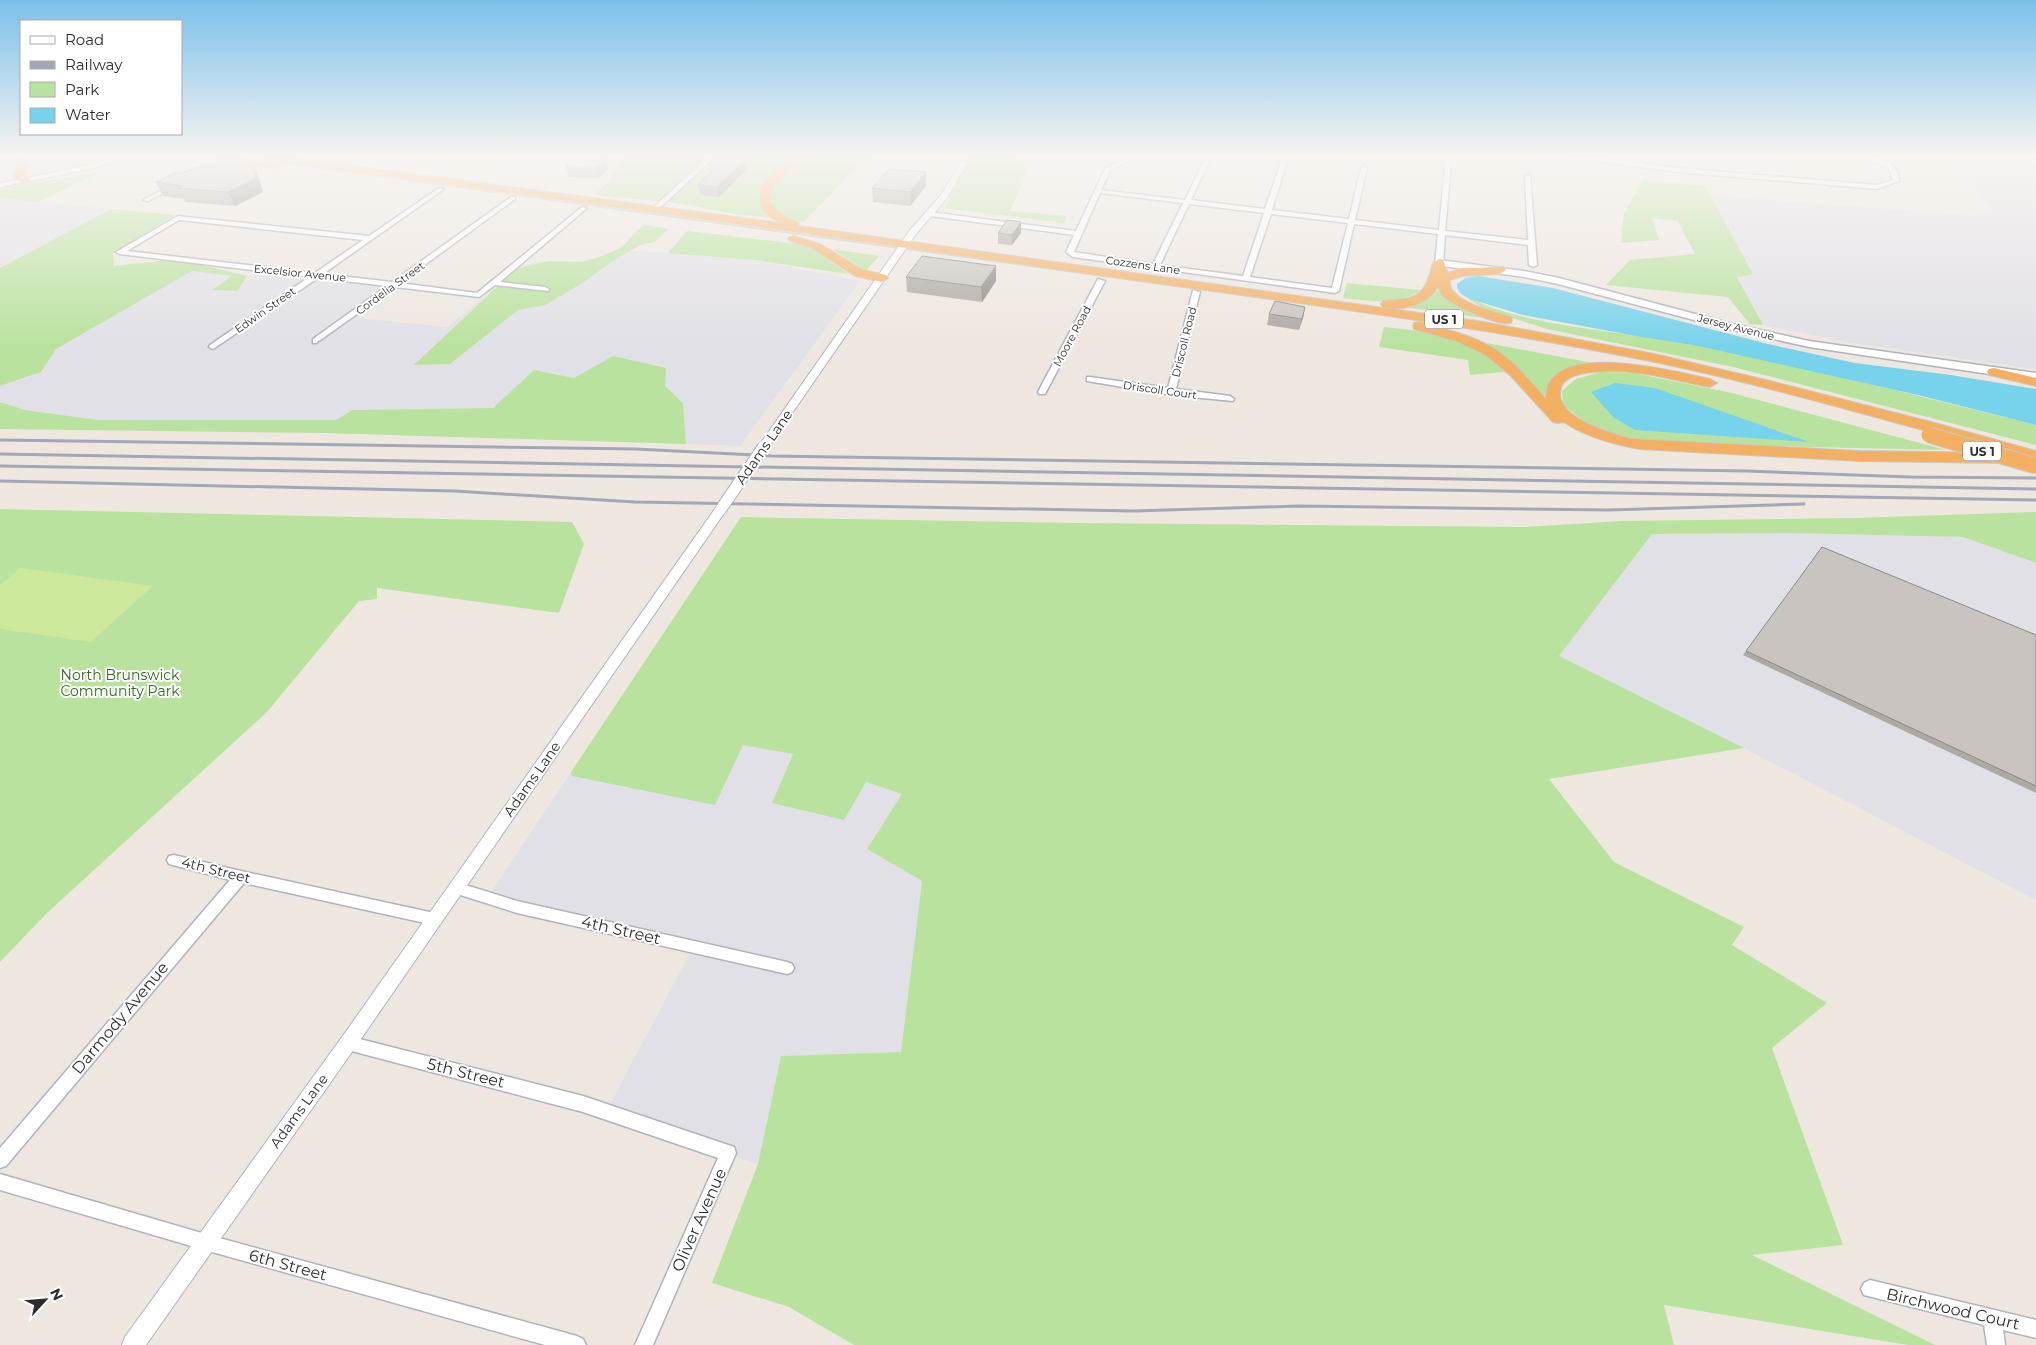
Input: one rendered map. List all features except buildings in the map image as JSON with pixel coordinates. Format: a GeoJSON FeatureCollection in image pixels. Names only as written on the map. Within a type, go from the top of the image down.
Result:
{"type":"FeatureCollection","features":[{"type":"Feature","properties":{"kind":"highway","name":"US 1"},"geometry":{"type":"LineString","coordinates":[[669,220],[779,235],[902,248],[1262,293],[1475,324],[1654,358],[1814,395],[2036,457]]}},
{"type":"Feature","properties":{"kind":"highway","name":"US 1"},"geometry":{"type":"LineString","coordinates":[[727,220],[1101,281],[1196,292],[1406,322],[1576,351],[1760,392],[1928,435],[2036,466]]}},
{"type":"Feature","properties":{"kind":"highway"},"geometry":{"type":"LineString","coordinates":[[782,220],[808,232]]}},
{"type":"Feature","properties":{"kind":"highway"},"geometry":{"type":"LineString","coordinates":[[779,235],[813,244],[859,273],[882,278]]}},
{"type":"Feature","properties":{"kind":"highway"},"geometry":{"type":"LineString","coordinates":[[1439,263],[1444,278],[1444,287],[1452,297],[1492,316],[1654,358]]}},
{"type":"Feature","properties":{"kind":"highway"},"geometry":{"type":"LineString","coordinates":[[1262,293],[1372,304],[1403,303],[1418,299],[1429,292],[1439,263]]}},
{"type":"Feature","properties":{"kind":"highway"},"geometry":{"type":"LineString","coordinates":[[1444,278],[1462,272],[1500,270]]}},
{"type":"Feature","properties":{"kind":"highway"},"geometry":{"type":"LineString","coordinates":[[1406,322],[1456,336],[1484,348],[1504,362],[1560,421],[1593,439],[1621,448],[1702,456],[1879,463],[2036,466]]}},
{"type":"Feature","properties":{"kind":"highway"},"geometry":{"type":"LineString","coordinates":[[1760,392],[1640,371],[1602,368],[1579,370],[1567,374],[1555,384],[1552,394],[1559,409],[1576,423],[1611,438],[1639,445],[1859,456],[2036,457]]}},
{"type":"Feature","properties":{"kind":"highway"},"geometry":{"type":"LineString","coordinates":[[1994,372],[2036,382]]}},
{"type":"Feature","properties":{"kind":"main road","name":"Jersey Avenue"},"geometry":{"type":"LineString","coordinates":[[1439,263],[1500,270],[1559,281],[1732,327],[1801,343],[2036,377]]}},
{"type":"Feature","properties":{"kind":"street","name":"Excelsior Avenue"},"geometry":{"type":"LineString","coordinates":[[175,220],[120,252],[479,294],[493,283]]}},
{"type":"Feature","properties":{"kind":"street","name":"Excelsior Avenue"},"geometry":{"type":"LineString","coordinates":[[195,220],[368,238]]}},
{"type":"Feature","properties":{"kind":"street","name":"Edwin Street"},"geometry":{"type":"LineString","coordinates":[[213,347],[395,220]]}},
{"type":"Feature","properties":{"kind":"street","name":"Cordelia Street"},"geometry":{"type":"LineString","coordinates":[[316,341],[484,220]]}},
{"type":"Feature","properties":{"kind":"street"},"geometry":{"type":"LineString","coordinates":[[493,283],[570,220]]}},
{"type":"Feature","properties":{"kind":"street","name":"Adams Lane"},"geometry":{"type":"LineString","coordinates":[[133,1345],[348,1043],[913,232],[925,220]]}},
{"type":"Feature","properties":{"kind":"street"},"geometry":{"type":"LineString","coordinates":[[975,220],[1077,233]]}},
{"type":"Feature","properties":{"kind":"street","name":"Cozzens Lane"},"geometry":{"type":"LineString","coordinates":[[1083,220],[1070,252],[1073,255],[1335,291],[1352,222]]}},
{"type":"Feature","properties":{"kind":"street"},"geometry":{"type":"LineString","coordinates":[[1155,267],[1178,220]]}},
{"type":"Feature","properties":{"kind":"street"},"geometry":{"type":"LineString","coordinates":[[1246,280],[1266,220]]}},
{"type":"Feature","properties":{"kind":"street"},"geometry":{"type":"LineString","coordinates":[[1333,220],[1442,234],[1532,243]]}},
{"type":"Feature","properties":{"kind":"street"},"geometry":{"type":"LineString","coordinates":[[1439,263],[1443,220]]}},
{"type":"Feature","properties":{"kind":"street"},"geometry":{"type":"LineString","coordinates":[[1531,220],[1533,265]]}},
{"type":"Feature","properties":{"kind":"street","name":"Moore Road"},"geometry":{"type":"LineString","coordinates":[[1042,392],[1101,281]]}},
{"type":"Feature","properties":{"kind":"street"},"geometry":{"type":"LineString","coordinates":[[493,283],[545,289]]}},
{"type":"Feature","properties":{"kind":"street","name":"Driscoll Road"},"geometry":{"type":"LineString","coordinates":[[1171,392],[1196,292]]}},
{"type":"Feature","properties":{"kind":"street","name":"Driscoll Court"},"geometry":{"type":"LineString","coordinates":[[1090,378],[1171,392],[1230,399]]}},
{"type":"Feature","properties":{"kind":"street","name":"4th Street"},"geometry":{"type":"LineString","coordinates":[[174,860],[242,877],[434,918]]}},
{"type":"Feature","properties":{"kind":"street","name":"Darmody Avenue"},"geometry":{"type":"LineString","coordinates":[[0,1160],[242,877]]}},
{"type":"Feature","properties":{"kind":"street","name":"4th Street"},"geometry":{"type":"LineString","coordinates":[[456,888],[517,907],[787,968]]}},
{"type":"Feature","properties":{"kind":"street","name":"5th Street"},"geometry":{"type":"LineString","coordinates":[[348,1043],[584,1104]]}},
{"type":"Feature","properties":{"kind":"street","name":"Oliver Avenue"},"geometry":{"type":"LineString","coordinates":[[584,1104],[728,1153],[644,1345]]}},
{"type":"Feature","properties":{"kind":"street","name":"6th Street"},"geometry":{"type":"LineString","coordinates":[[0,1182],[205,1242],[577,1345]]}},
{"type":"Feature","properties":{"kind":"street","name":"Birchwood Court"},"geometry":{"type":"LineString","coordinates":[[1870,1289],[2036,1329]]}},
{"type":"Feature","properties":{"kind":"street"},"geometry":{"type":"LineString","coordinates":[[1992,1319],[1996,1345]]}},
{"type":"Feature","properties":{"kind":"shaded area"},"geometry":{"type":"Polygon","coordinates":[[[0,220],[91,220],[0,268],[0,220]]]}},
{"type":"Feature","properties":{"kind":"shaded area"},"geometry":{"type":"Polygon","coordinates":[[[1723,220],[2036,220],[2036,369],[1846,342],[1763,325],[1737,276],[1753,274],[1723,220]]]}},
{"type":"Feature","properties":{"kind":"shaded area"},"geometry":{"type":"Polygon","coordinates":[[[630,250],[754,260],[860,281],[740,446],[686,444],[683,403],[665,386],[613,356],[574,378],[534,370],[493,408],[352,410],[336,420],[98,420],[25,410],[0,402],[0,386],[41,372],[56,349],[192,271],[233,276],[213,290],[237,291],[247,276],[262,272],[396,287],[357,318],[448,327],[520,266],[536,262],[595,267],[630,250]]]}},
{"type":"Feature","properties":{"kind":"shaded area"},"geometry":{"type":"Polygon","coordinates":[[[1790,533],[1963,537],[2036,563],[2036,900],[1744,748],[1559,656],[1652,534],[1790,533]]]}},
{"type":"Feature","properties":{"kind":"shaded area"},"geometry":{"type":"Polygon","coordinates":[[[743,744],[793,754],[772,802],[866,782],[903,794],[867,849],[922,881],[901,1052],[781,1056],[758,1164],[605,1114],[693,947],[486,900],[571,772],[572,776],[743,744]]]}},
{"type":"Feature","properties":{"kind":"green space"},"geometry":{"type":"Polygon","coordinates":[[[91,220],[167,220],[113,253],[114,266],[177,259],[247,276],[237,291],[212,290],[232,276],[192,271],[56,349],[41,372],[0,386],[0,268],[91,220]]]}},
{"type":"Feature","properties":{"kind":"green space"},"geometry":{"type":"Polygon","coordinates":[[[785,220],[806,220],[804,222],[785,220]]]}},
{"type":"Feature","properties":{"kind":"green space"},"geometry":{"type":"Polygon","coordinates":[[[1038,220],[1065,220],[1064,223],[1038,220]]]}},
{"type":"Feature","properties":{"kind":"green space"},"geometry":{"type":"Polygon","coordinates":[[[1623,220],[1653,220],[1659,240],[1621,243],[1623,220]]]}},
{"type":"Feature","properties":{"kind":"green space"},"geometry":{"type":"Polygon","coordinates":[[[1667,220],[1723,220],[1753,274],[1737,277],[1763,325],[1750,324],[1728,297],[1606,285],[1630,260],[1695,254],[1678,221],[1667,220]]]}},
{"type":"Feature","properties":{"kind":"green space"},"geometry":{"type":"Polygon","coordinates":[[[643,225],[669,229],[654,242],[640,245],[545,305],[518,310],[450,364],[414,365],[516,269],[548,261],[581,262],[602,256],[622,247],[643,225]]]}},
{"type":"Feature","properties":{"kind":"green space"},"geometry":{"type":"Polygon","coordinates":[[[687,231],[807,245],[849,274],[754,260],[668,253],[687,231]]]}},
{"type":"Feature","properties":{"kind":"green space"},"geometry":{"type":"Polygon","coordinates":[[[832,249],[879,256],[866,271],[832,249]]]}},
{"type":"Feature","properties":{"kind":"green space"},"geometry":{"type":"Polygon","coordinates":[[[1347,283],[1421,290],[1412,295],[1393,300],[1343,298],[1347,283]]]}},
{"type":"Feature","properties":{"kind":"green space"},"geometry":{"type":"Polygon","coordinates":[[[1438,290],[1447,298],[1491,319],[1404,307],[1429,297],[1438,290]]]}},
{"type":"Feature","properties":{"kind":"green space"},"geometry":{"type":"Polygon","coordinates":[[[1461,294],[1489,306],[1547,322],[1697,345],[1825,373],[2036,425],[2036,445],[1733,367],[1547,329],[1484,309],[1461,294]]]}},
{"type":"Feature","properties":{"kind":"green space"},"geometry":{"type":"Polygon","coordinates":[[[1384,327],[1438,335],[1465,342],[1489,355],[1504,372],[1470,375],[1468,360],[1379,347],[1384,327]]]}},
{"type":"Feature","properties":{"kind":"green space"},"geometry":{"type":"Polygon","coordinates":[[[1487,343],[1603,365],[1566,369],[1553,379],[1544,397],[1500,353],[1487,343]]]}},
{"type":"Feature","properties":{"kind":"green space"},"geometry":{"type":"Polygon","coordinates":[[[613,356],[666,368],[665,386],[683,403],[686,444],[325,433],[0,429],[0,402],[25,410],[98,420],[336,420],[352,410],[493,408],[534,370],[574,378],[613,356]]]}},
{"type":"Feature","properties":{"kind":"green space"},"geometry":{"type":"Polygon","coordinates":[[[1601,372],[1634,373],[1732,393],[1946,450],[1681,444],[1630,439],[1608,434],[1585,422],[1563,405],[1562,391],[1576,379],[1601,372]]]}},
{"type":"Feature","properties":{"kind":"green space","name":"North Brunswick Community Park"},"geometry":{"type":"Polygon","coordinates":[[[0,509],[572,522],[584,544],[559,613],[377,588],[377,599],[359,601],[267,712],[47,913],[0,962],[0,509]]]}},
{"type":"Feature","properties":{"kind":"green space"},"geometry":{"type":"Polygon","coordinates":[[[2036,512],[2036,563],[1963,537],[1790,533],[1652,534],[1559,656],[1744,748],[1549,779],[1614,862],[1744,927],[1732,945],[1827,1003],[1772,1048],[1843,1245],[1752,1255],[1935,1345],[1908,1345],[1664,1305],[1674,1345],[854,1345],[789,1307],[712,1283],[758,1164],[781,1056],[901,1052],[922,881],[867,849],[902,794],[866,782],[844,820],[772,803],[793,754],[743,745],[715,805],[572,776],[571,772],[741,517],[1076,523],[1523,527],[1623,521],[1854,518],[2036,512]]]}},
{"type":"Feature","properties":{"kind":"green space"},"geometry":{"type":"Polygon","coordinates":[[[21,568],[153,586],[91,642],[0,629],[0,585],[21,568]]]}},
{"type":"Feature","properties":{"kind":"water"},"geometry":{"type":"Polygon","coordinates":[[[1478,276],[1553,288],[1768,344],[1855,363],[1951,375],[2036,389],[2036,425],[1922,396],[1694,345],[1523,315],[1473,300],[1461,294],[1457,284],[1465,278],[1478,276]]]}},
{"type":"Feature","properties":{"kind":"water"},"geometry":{"type":"Polygon","coordinates":[[[1615,383],[1655,388],[1809,442],[1635,430],[1614,418],[1591,392],[1615,383]]]}},
{"type":"Feature","properties":{"kind":"railway"},"geometry":{"type":"LineString","coordinates":[[0,440],[636,449],[772,456],[1747,471],[1911,477],[2036,478]]}},
{"type":"Feature","properties":{"kind":"railway"},"geometry":{"type":"LineString","coordinates":[[0,454],[2036,489]]}},
{"type":"Feature","properties":{"kind":"railway"},"geometry":{"type":"LineString","coordinates":[[0,466],[2036,500]]}},
{"type":"Feature","properties":{"kind":"railway"},"geometry":{"type":"LineString","coordinates":[[0,481],[454,491],[635,502],[1134,511],[1299,506],[1609,510],[1804,504]]}}]}
